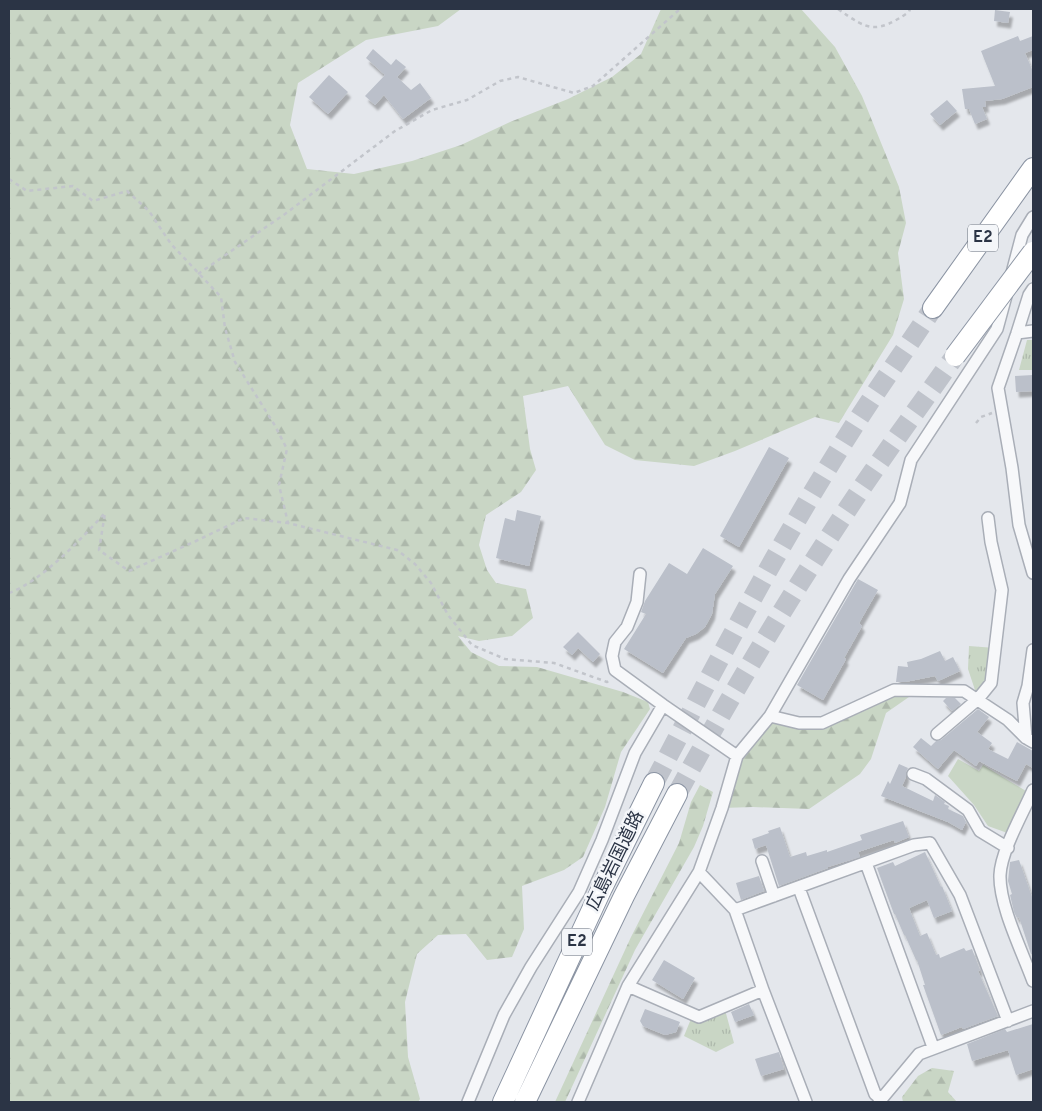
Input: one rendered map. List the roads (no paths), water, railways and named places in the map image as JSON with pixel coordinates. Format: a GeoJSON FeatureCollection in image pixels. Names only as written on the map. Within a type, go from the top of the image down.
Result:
{"type":"FeatureCollection","features":[{"type":"Feature","properties":{"kind":"highway","name":"E2"},"geometry":{"type":"LineString","coordinates":[[933,308],[1033,168]]}},
{"type":"Feature","properties":{"kind":"highway"},"geometry":{"type":"LineString","coordinates":[[955,356],[1033,252]]}},
{"type":"Feature","properties":{"kind":"highway","name":"広島岩国道路"},"geometry":{"type":"LineString","coordinates":[[503,1102],[602,888],[654,783]]}},
{"type":"Feature","properties":{"kind":"highway","name":"広島岩国道路"},"geometry":{"type":"LineString","coordinates":[[525,1102],[624,896],[677,794]]}},
{"type":"Feature","properties":{"kind":"street"},"geometry":{"type":"LineString","coordinates":[[578,1102],[628,986],[699,872],[722,808],[736,756],[770,716],[849,579],[900,503],[911,460],[996,329],[1022,236],[1033,217]]}},
{"type":"Feature","properties":{"kind":"street"},"geometry":{"type":"LineString","coordinates":[[1033,289],[1029,295],[998,388],[1012,468],[1019,525],[1030,549],[1033,573]]}},
{"type":"Feature","properties":{"kind":"street"},"geometry":{"type":"LineString","coordinates":[[1017,333],[1033,331]]}},
{"type":"Feature","properties":{"kind":"street"},"geometry":{"type":"LineString","coordinates":[[937,734],[978,699],[992,683],[1002,590],[991,542],[988,518]]}},
{"type":"Feature","properties":{"kind":"street"},"geometry":{"type":"LineString","coordinates":[[640,574],[637,602],[627,627],[615,642],[612,656],[615,670],[736,756]]}},
{"type":"Feature","properties":{"kind":"street"},"geometry":{"type":"LineString","coordinates":[[1030,740],[1023,703],[1031,686],[1033,650]]}},
{"type":"Feature","properties":{"kind":"street"},"geometry":{"type":"LineString","coordinates":[[770,716],[799,724],[822,724],[894,690],[964,691],[1008,720],[1030,740]]}},
{"type":"Feature","properties":{"kind":"street"},"geometry":{"type":"LineString","coordinates":[[468,1102],[504,1015],[531,967],[579,892],[602,840],[634,753],[663,705]]}},
{"type":"Feature","properties":{"kind":"street"},"geometry":{"type":"LineString","coordinates":[[913,774],[926,779],[968,810],[980,831],[1008,848]]}},
{"type":"Feature","properties":{"kind":"street"},"geometry":{"type":"LineString","coordinates":[[1033,790],[1008,848],[1000,874],[1001,896],[1033,981]]}},
{"type":"Feature","properties":{"kind":"street"},"geometry":{"type":"LineString","coordinates":[[736,910],[914,845],[930,843],[960,895],[1008,1021]]}},
{"type":"Feature","properties":{"kind":"street"},"geometry":{"type":"LineString","coordinates":[[762,861],[774,896]]}},
{"type":"Feature","properties":{"kind":"street"},"geometry":{"type":"LineString","coordinates":[[866,863],[933,1048]]}},
{"type":"Feature","properties":{"kind":"street"},"geometry":{"type":"LineString","coordinates":[[699,872],[736,910],[763,990],[806,1102]]}},
{"type":"Feature","properties":{"kind":"street"},"geometry":{"type":"LineString","coordinates":[[799,888],[875,1094],[880,1100],[919,1054],[1033,1011]]}},
{"type":"Feature","properties":{"kind":"street"},"geometry":{"type":"LineString","coordinates":[[628,986],[699,1017],[763,990]]}},
{"type":"Feature","properties":{"kind":"tunnel"},"geometry":{"type":"LineString","coordinates":[[654,783],[794,524],[856,423],[933,308]]}},
{"type":"Feature","properties":{"kind":"tunnel"},"geometry":{"type":"LineString","coordinates":[[677,794],[743,677],[838,523],[955,356]]}}]}
